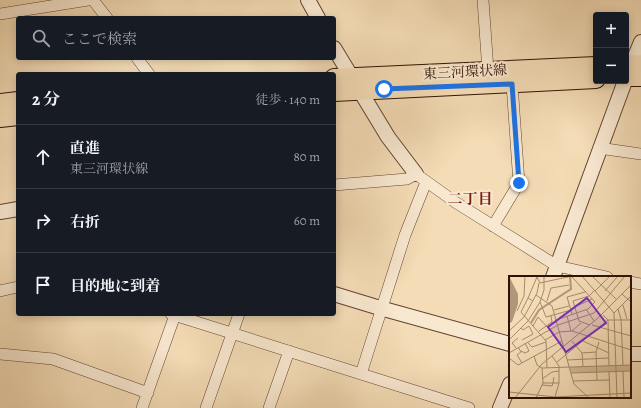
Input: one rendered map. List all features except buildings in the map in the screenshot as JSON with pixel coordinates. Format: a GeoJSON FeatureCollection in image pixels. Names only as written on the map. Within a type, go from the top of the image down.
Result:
{"type":"FeatureCollection","features":[{"type":"Feature","properties":{"kind":"main road","name":"東三河環状線"},"geometry":{"type":"LineString","coordinates":[[336,91],[348,82],[488,71],[593,66]]}},
{"type":"Feature","properties":{"kind":"main road","name":"東三河環状線"},"geometry":{"type":"LineString","coordinates":[[348,82],[512,84],[593,79]]}},
{"type":"Feature","properties":{"kind":"main road"},"geometry":{"type":"LineString","coordinates":[[0,103],[16,101]]}},
{"type":"Feature","properties":{"kind":"main road"},"geometry":{"type":"LineString","coordinates":[[0,118],[16,116]]}},
{"type":"Feature","properties":{"kind":"street"},"geometry":{"type":"LineString","coordinates":[[0,14],[88,0]]}},
{"type":"Feature","properties":{"kind":"street"},"geometry":{"type":"LineString","coordinates":[[93,0],[105,16]]}},
{"type":"Feature","properties":{"kind":"street"},"geometry":{"type":"LineString","coordinates":[[308,0],[317,16]]}},
{"type":"Feature","properties":{"kind":"street"},"geometry":{"type":"LineString","coordinates":[[483,0],[488,71]]}},
{"type":"Feature","properties":{"kind":"street"},"geometry":{"type":"LineString","coordinates":[[555,272],[599,148],[641,42]]}},
{"type":"Feature","properties":{"kind":"street"},"geometry":{"type":"LineString","coordinates":[[336,53],[348,82],[388,137],[421,178],[492,226],[555,272],[597,276]]}},
{"type":"Feature","properties":{"kind":"street"},"geometry":{"type":"LineString","coordinates":[[138,60],[148,72]]}},
{"type":"Feature","properties":{"kind":"street"},"geometry":{"type":"LineString","coordinates":[[492,226],[519,183],[512,84]]}},
{"type":"Feature","properties":{"kind":"street"},"geometry":{"type":"LineString","coordinates":[[599,148],[641,154]]}},
{"type":"Feature","properties":{"kind":"street"},"geometry":{"type":"LineString","coordinates":[[336,185],[421,178]]}},
{"type":"Feature","properties":{"kind":"street"},"geometry":{"type":"LineString","coordinates":[[361,374],[380,308],[405,235],[421,178]]}},
{"type":"Feature","properties":{"kind":"street"},"geometry":{"type":"LineString","coordinates":[[0,212],[16,209]]}},
{"type":"Feature","properties":{"kind":"street"},"geometry":{"type":"LineString","coordinates":[[631,282],[641,284]]}},
{"type":"Feature","properties":{"kind":"street"},"geometry":{"type":"LineString","coordinates":[[0,292],[16,288]]}},
{"type":"Feature","properties":{"kind":"street"},"geometry":{"type":"LineString","coordinates":[[336,295],[509,344]]}},
{"type":"Feature","properties":{"kind":"street"},"geometry":{"type":"LineString","coordinates":[[142,408],[173,316]]}},
{"type":"Feature","properties":{"kind":"street"},"geometry":{"type":"LineString","coordinates":[[177,316],[233,332],[469,408]]}},
{"type":"Feature","properties":{"kind":"street"},"geometry":{"type":"LineString","coordinates":[[206,408],[238,316]]}},
{"type":"Feature","properties":{"kind":"street"},"geometry":{"type":"LineString","coordinates":[[269,408],[289,351]]}},
{"type":"Feature","properties":{"kind":"street"},"geometry":{"type":"LineString","coordinates":[[0,354],[54,359],[148,393]]}},
{"type":"Feature","properties":{"kind":"street"},"geometry":{"type":"LineString","coordinates":[[500,408],[509,386]]}},
{"type":"Feature","properties":{"kind":"district","name":"二丁目"},"geometry":{"type":"Point","coordinates":[470,199]}},
{"type":"Feature","properties":{"kind":"route"},"geometry":{"type":"LineString","coordinates":[[384,89],[512,84],[519,183]]}}]}
